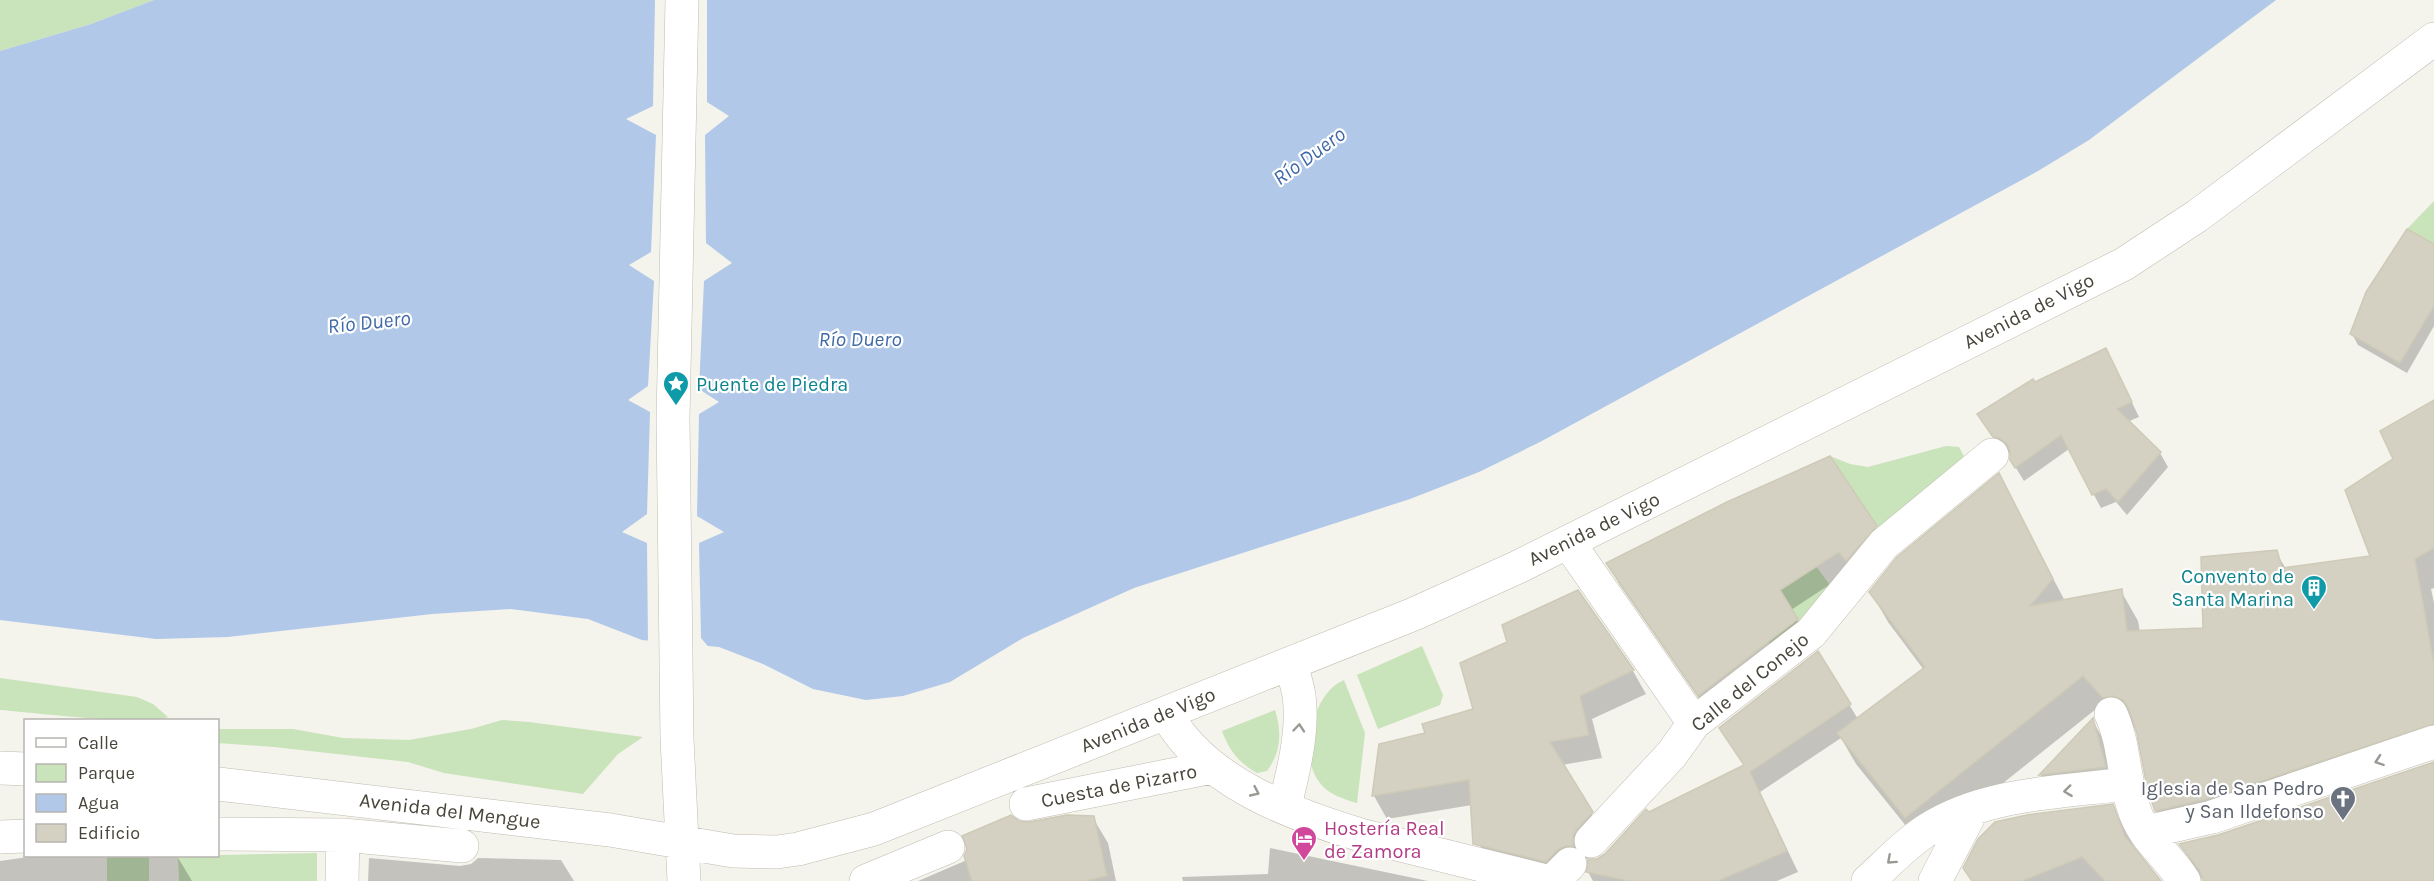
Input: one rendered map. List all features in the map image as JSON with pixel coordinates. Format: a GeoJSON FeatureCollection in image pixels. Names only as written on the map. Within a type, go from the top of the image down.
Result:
{"type":"FeatureCollection","features":[{"type":"Feature","properties":{"kind":"street"},"geometry":{"type":"LineString","coordinates":[[682,0],[673,419],[677,739],[684,881]]}},
{"type":"Feature","properties":{"kind":"street","name":"Avenida de Vigo"},"geometry":{"type":"LineString","coordinates":[[682,843],[733,851],[777,852],[846,838],[905,818],[1414,614],[1568,542],[2124,264],[2182,227],[2434,39]]}},
{"type":"Feature","properties":{"kind":"street","name":"Calle del Conejo"},"geometry":{"type":"LineString","coordinates":[[1565,867],[1672,754],[1694,723],[1811,633],[1884,544],[1992,455]]}},
{"type":"Feature","properties":{"kind":"street"},"geometry":{"type":"LineString","coordinates":[[1568,542],[1694,723]]}},
{"type":"Feature","properties":{"kind":"street"},"geometry":{"type":"LineString","coordinates":[[1285,806],[1299,732],[1298,693],[1291,663]]}},
{"type":"Feature","properties":{"kind":"street","name":"Cuesta de Pizarro"},"geometry":{"type":"LineString","coordinates":[[1167,713],[1185,740],[1212,767],[1245,788],[1336,828],[1364,836],[1565,867]]}},
{"type":"Feature","properties":{"kind":"street"},"geometry":{"type":"LineString","coordinates":[[2111,714],[2118,732],[2126,768],[2126,784],[2137,818],[2176,867],[2184,881]]}},
{"type":"Feature","properties":{"kind":"street"},"geometry":{"type":"LineString","coordinates":[[2146,832],[2212,817],[2434,742]]}},
{"type":"Feature","properties":{"kind":"street","name":"Cuesta de Pizarro"},"geometry":{"type":"LineString","coordinates":[[1026,804],[1212,767]]}},
{"type":"Feature","properties":{"kind":"street"},"geometry":{"type":"LineString","coordinates":[[0,768],[24,769]]}},
{"type":"Feature","properties":{"kind":"street","name":"Avenida del Mengue"},"geometry":{"type":"LineString","coordinates":[[219,784],[610,830],[682,843]]}},
{"type":"Feature","properties":{"kind":"street"},"geometry":{"type":"LineString","coordinates":[[1868,881],[1927,830],[1972,810],[2026,797],[2126,784]]}},
{"type":"Feature","properties":{"kind":"street"},"geometry":{"type":"LineString","coordinates":[[1935,881],[1972,810]]}},
{"type":"Feature","properties":{"kind":"street"},"geometry":{"type":"LineString","coordinates":[[219,834],[343,835],[462,846]]}},
{"type":"Feature","properties":{"kind":"street"},"geometry":{"type":"LineString","coordinates":[[342,881],[343,835]]}},
{"type":"Feature","properties":{"kind":"street"},"geometry":{"type":"LineString","coordinates":[[0,837],[24,836]]}},
{"type":"Feature","properties":{"kind":"street"},"geometry":{"type":"LineString","coordinates":[[866,881],[948,847]]}},
{"type":"Feature","properties":{"kind":"green space"},"geometry":{"type":"Polygon","coordinates":[[[0,0],[154,0],[91,24],[0,51],[0,0]]]}},
{"type":"Feature","properties":{"kind":"green space"},"geometry":{"type":"Polygon","coordinates":[[[2434,201],[2434,244],[2407,229],[2434,201]]]}},
{"type":"Feature","properties":{"kind":"green space"},"geometry":{"type":"Polygon","coordinates":[[[1946,446],[1959,447],[1964,456],[1878,528],[1830,456],[1850,464],[1868,467],[1946,446]]]}},
{"type":"Feature","properties":{"kind":"green space"},"geometry":{"type":"Polygon","coordinates":[[[1816,566],[1832,588],[1773,649],[1749,612],[1816,566]]]}},
{"type":"Feature","properties":{"kind":"green space"},"geometry":{"type":"Polygon","coordinates":[[[1422,646],[1443,695],[1440,705],[1378,729],[1357,675],[1422,646]]]}},
{"type":"Feature","properties":{"kind":"green space"},"geometry":{"type":"Polygon","coordinates":[[[0,678],[137,697],[153,704],[168,717],[102,719],[0,710],[0,678]]]}},
{"type":"Feature","properties":{"kind":"green space"},"geometry":{"type":"Polygon","coordinates":[[[1344,680],[1365,733],[1357,803],[1328,791],[1313,772],[1310,758],[1309,742],[1317,711],[1333,687],[1344,680]]]}},
{"type":"Feature","properties":{"kind":"green space"},"geometry":{"type":"Polygon","coordinates":[[[1275,710],[1279,726],[1278,749],[1267,771],[1257,773],[1235,755],[1222,731],[1275,710]]]}},
{"type":"Feature","properties":{"kind":"green space"},"geometry":{"type":"Polygon","coordinates":[[[502,720],[643,737],[618,754],[583,794],[444,773],[408,762],[219,743],[219,729],[293,729],[343,738],[409,740],[471,729],[502,720]]]}},
{"type":"Feature","properties":{"kind":"green space"},"geometry":{"type":"Polygon","coordinates":[[[317,853],[317,881],[179,881],[178,857],[219,857],[219,855],[317,853]]]}},
{"type":"Feature","properties":{"kind":"green space"},"geometry":{"type":"Polygon","coordinates":[[[107,857],[149,857],[149,881],[107,881],[107,857]]]}},
{"type":"Feature","properties":{"kind":"water","name":"Río Duero"},"geometry":{"type":"Polygon","coordinates":[[[154,0],[2276,0],[2089,140],[2038,171],[1540,442],[1479,472],[1410,499],[1134,588],[1023,638],[950,682],[903,696],[866,700],[813,689],[763,664],[719,647],[642,640],[588,619],[511,609],[432,614],[228,637],[156,639],[0,620],[0,51],[91,24],[154,0]]]}},
{"type":"Feature","properties":{"kind":"pier","name":"Puente de Piedra"},"geometry":{"type":"Polygon","coordinates":[[[655,0],[707,0],[707,102],[729,116],[705,135],[706,243],[732,263],[704,281],[699,389],[719,402],[699,414],[697,516],[724,532],[699,543],[701,638],[711,650],[648,644],[647,543],[622,532],[647,514],[650,412],[628,400],[648,386],[654,281],[629,265],[651,252],[656,135],[626,119],[653,106],[655,0]]]}},
{"type":"Feature","properties":{"kind":"building"},"geometry":{"type":"Polygon","coordinates":[[[2407,229],[2434,244],[2434,306],[2400,363],[2350,334],[2366,292],[2407,229]]]}},
{"type":"Feature","properties":{"kind":"building"},"geometry":{"type":"Polygon","coordinates":[[[2106,348],[2132,402],[2117,409],[2161,452],[2118,502],[2106,489],[2092,495],[2061,435],[2015,468],[2010,460],[2007,444],[1993,437],[1977,414],[2033,379],[2035,382],[2106,348]]]}},
{"type":"Feature","properties":{"kind":"building"},"geometry":{"type":"Polygon","coordinates":[[[2434,400],[2434,548],[2415,559],[2434,664],[2434,724],[2207,799],[2155,811],[2147,787],[2137,734],[2128,707],[2123,700],[2114,696],[2103,698],[2083,676],[1905,818],[1837,733],[1925,667],[1869,592],[1897,557],[1999,473],[2053,579],[2030,606],[2122,589],[2127,631],[2203,628],[2201,557],[2277,550],[2282,568],[2370,556],[2345,490],[2393,459],[2380,431],[2434,400]]]}},
{"type":"Feature","properties":{"kind":"building"},"geometry":{"type":"Polygon","coordinates":[[[1830,456],[1877,526],[1846,561],[1839,552],[1780,590],[1798,619],[1698,696],[1606,563],[1727,502],[1830,456]]]}},
{"type":"Feature","properties":{"kind":"building"},"geometry":{"type":"Polygon","coordinates":[[[1578,590],[1634,670],[1580,696],[1589,735],[1550,742],[1593,812],[1577,829],[1573,836],[1573,846],[1565,846],[1557,850],[1546,862],[1473,844],[1469,780],[1372,796],[1379,744],[1425,733],[1422,724],[1473,709],[1460,663],[1507,642],[1502,625],[1578,590]]]}},
{"type":"Feature","properties":{"kind":"building"},"geometry":{"type":"Polygon","coordinates":[[[1818,651],[1851,704],[1750,772],[1787,851],[1718,881],[1629,881],[1586,872],[1588,859],[1597,859],[1605,854],[1646,809],[1649,812],[1744,765],[1719,728],[1818,651]]]}},
{"type":"Feature","properties":{"kind":"building"},"geometry":{"type":"Polygon","coordinates":[[[2093,718],[2106,767],[2039,775],[2093,718]]]}},
{"type":"Feature","properties":{"kind":"building","name":"Iglesia de San Pedro y San Ildefonso"},"geometry":{"type":"Polygon","coordinates":[[[2434,762],[2434,881],[2203,881],[2200,871],[2179,844],[2218,835],[2434,762]]]}},
{"type":"Feature","properties":{"kind":"building"},"geometry":{"type":"Polygon","coordinates":[[[2113,804],[2125,836],[2161,881],[2105,881],[2082,857],[2022,881],[1972,881],[1963,868],[1978,839],[1995,822],[2027,815],[2113,804]]]}},
{"type":"Feature","properties":{"kind":"building"},"geometry":{"type":"Polygon","coordinates":[[[1011,815],[1019,821],[1029,822],[1067,815],[1094,816],[1107,876],[1085,881],[972,881],[964,856],[967,849],[962,836],[1011,815]]]}},
{"type":"Feature","properties":{"kind":"place","name":"Puente de Piedra"},"geometry":{"type":"Point","coordinates":[676,407]}},
{"type":"Feature","properties":{"kind":"place","name":"Convento de Santa Marina"},"geometry":{"type":"Point","coordinates":[2314,611]}},
{"type":"Feature","properties":{"kind":"place","name":"Iglesia de San Pedro y San Ildefonso"},"geometry":{"type":"Point","coordinates":[2343,822]}},
{"type":"Feature","properties":{"kind":"place","name":"Hostería Real de Zamora"},"geometry":{"type":"Point","coordinates":[1304,862]}}]}
